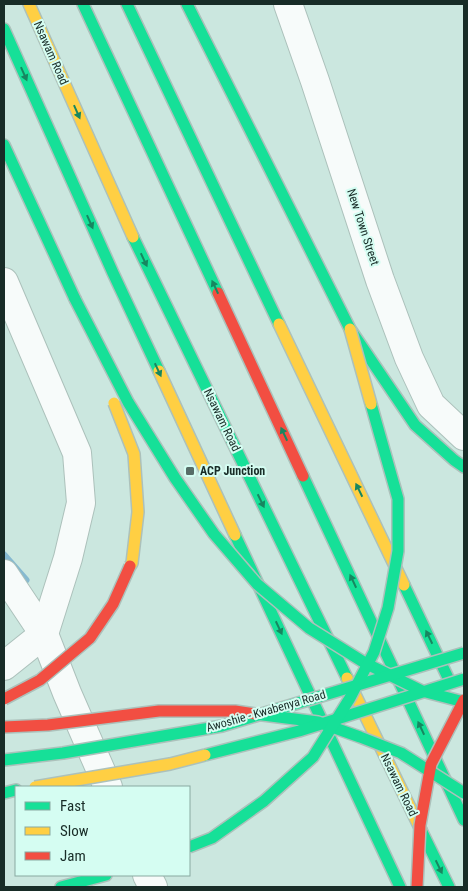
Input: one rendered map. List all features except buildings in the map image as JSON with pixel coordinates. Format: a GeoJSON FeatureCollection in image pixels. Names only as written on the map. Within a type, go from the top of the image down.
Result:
{"type":"FeatureCollection","features":[{"type":"Feature","properties":{"kind":"main road","name":"Nsawam Road"},"geometry":{"type":"LineString","coordinates":[[29,4],[143,259],[449,887]]}},
{"type":"Feature","properties":{"kind":"main road"},"geometry":{"type":"LineString","coordinates":[[83,4],[464,820]]}},
{"type":"Feature","properties":{"kind":"main road"},"geometry":{"type":"LineString","coordinates":[[127,4],[464,713]]}},
{"type":"Feature","properties":{"kind":"main road"},"geometry":{"type":"LineString","coordinates":[[187,4],[350,329],[415,425],[464,467]]}},
{"type":"Feature","properties":{"kind":"main road"},"geometry":{"type":"LineString","coordinates":[[4,30],[113,273],[400,887]]}},
{"type":"Feature","properties":{"kind":"main road"},"geometry":{"type":"LineString","coordinates":[[6,150],[75,299],[128,402],[175,478],[214,534],[257,584],[309,628],[366,663],[422,691],[464,701],[431,764],[420,825],[418,887]]}},
{"type":"Feature","properties":{"kind":"main road"},"geometry":{"type":"LineString","coordinates":[[4,699],[40,680],[90,638],[113,604],[132,564],[138,512],[134,454],[75,299]]}},
{"type":"Feature","properties":{"kind":"main road"},"geometry":{"type":"LineString","coordinates":[[190,847],[212,838],[264,802],[312,757],[350,698],[374,652],[388,608],[398,551],[398,499],[350,329]]}},
{"type":"Feature","properties":{"kind":"main road","name":"Awoshie - Kwabenya Road"},"geometry":{"type":"LineString","coordinates":[[4,760],[62,753],[222,726],[464,653]]}},
{"type":"Feature","properties":{"kind":"main road"},"geometry":{"type":"LineString","coordinates":[[41,786],[170,764],[299,731],[464,679]]}},
{"type":"Feature","properties":{"kind":"main road"},"geometry":{"type":"LineString","coordinates":[[4,728],[159,711],[235,711],[318,722],[401,753],[464,793]]}},
{"type":"Feature","properties":{"kind":"main road"},"geometry":{"type":"LineString","coordinates":[[61,887],[102,876]]}},
{"type":"Feature","properties":{"kind":"street","name":"New Town Street"},"geometry":{"type":"LineString","coordinates":[[288,4],[316,81],[380,280],[409,358],[431,405],[464,436]]}},
{"type":"Feature","properties":{"kind":"street"},"geometry":{"type":"LineString","coordinates":[[4,282],[77,453],[81,503],[68,558],[44,634],[4,666]]}},
{"type":"Feature","properties":{"kind":"street"},"geometry":{"type":"LineString","coordinates":[[4,574],[44,634],[67,693],[108,786]]}},
{"type":"Feature","properties":{"kind":"waterway"},"geometry":{"type":"LineString","coordinates":[[4,555],[26,580]]}},
{"type":"Feature","properties":{"kind":"traffic: fast"},"geometry":{"type":"LineString","coordinates":[[83,4],[218,293]]}},
{"type":"Feature","properties":{"kind":"traffic: fast"},"geometry":{"type":"LineString","coordinates":[[127,4],[279,324]]}},
{"type":"Feature","properties":{"kind":"traffic: fast"},"geometry":{"type":"LineString","coordinates":[[187,4],[350,329],[415,425],[464,467]]}},
{"type":"Feature","properties":{"kind":"traffic: fast"},"geometry":{"type":"LineString","coordinates":[[4,29],[159,371]]}},
{"type":"Feature","properties":{"kind":"traffic: fast"},"geometry":{"type":"LineString","coordinates":[[4,145],[75,299]]}},
{"type":"Feature","properties":{"kind":"traffic: fast"},"geometry":{"type":"LineString","coordinates":[[133,237],[347,678]]}},
{"type":"Feature","properties":{"kind":"traffic: fast"},"geometry":{"type":"LineString","coordinates":[[75,299],[128,402],[175,478],[214,534],[257,584],[309,628],[365,663],[422,691],[464,702]]}},
{"type":"Feature","properties":{"kind":"traffic: fast"},"geometry":{"type":"LineString","coordinates":[[190,847],[212,838],[264,801],[313,757],[350,698],[374,652],[388,608],[398,551],[398,499],[371,404]]}},
{"type":"Feature","properties":{"kind":"traffic: fast"},"geometry":{"type":"LineString","coordinates":[[303,476],[464,820]]}},
{"type":"Feature","properties":{"kind":"traffic: fast"},"geometry":{"type":"LineString","coordinates":[[235,535],[400,887]]}},
{"type":"Feature","properties":{"kind":"traffic: fast"},"geometry":{"type":"LineString","coordinates":[[404,585],[450,682]]}},
{"type":"Feature","properties":{"kind":"traffic: fast"},"geometry":{"type":"LineString","coordinates":[[4,760],[63,753],[222,726],[464,653]]}},
{"type":"Feature","properties":{"kind":"traffic: fast"},"geometry":{"type":"LineString","coordinates":[[205,755],[299,731],[464,679]]}},
{"type":"Feature","properties":{"kind":"traffic: fast"},"geometry":{"type":"LineString","coordinates":[[255,714],[318,722],[360,737],[401,753],[464,793]]}},
{"type":"Feature","properties":{"kind":"traffic: fast"},"geometry":{"type":"LineString","coordinates":[[4,793],[15,790]]}},
{"type":"Feature","properties":{"kind":"traffic: fast"},"geometry":{"type":"LineString","coordinates":[[421,830],[449,887]]}},
{"type":"Feature","properties":{"kind":"traffic: fast"},"geometry":{"type":"LineString","coordinates":[[61,887],[102,876]]}},
{"type":"Feature","properties":{"kind":"traffic: slow"},"geometry":{"type":"LineString","coordinates":[[29,4],[133,237]]}},
{"type":"Feature","properties":{"kind":"traffic: slow"},"geometry":{"type":"LineString","coordinates":[[279,324],[404,585]]}},
{"type":"Feature","properties":{"kind":"traffic: slow"},"geometry":{"type":"LineString","coordinates":[[350,329],[371,404]]}},
{"type":"Feature","properties":{"kind":"traffic: slow"},"geometry":{"type":"LineString","coordinates":[[159,371],[235,535]]}},
{"type":"Feature","properties":{"kind":"traffic: slow"},"geometry":{"type":"LineString","coordinates":[[114,403],[134,454],[138,512],[132,563],[130,566]]}},
{"type":"Feature","properties":{"kind":"traffic: slow"},"geometry":{"type":"LineString","coordinates":[[347,678],[421,830]]}},
{"type":"Feature","properties":{"kind":"traffic: slow"},"geometry":{"type":"LineString","coordinates":[[41,786],[170,764],[205,755]]}},
{"type":"Feature","properties":{"kind":"traffic: jam"},"geometry":{"type":"LineString","coordinates":[[218,293],[303,476]]}},
{"type":"Feature","properties":{"kind":"traffic: jam"},"geometry":{"type":"LineString","coordinates":[[4,699],[40,680],[90,638],[113,604],[130,566]]}},
{"type":"Feature","properties":{"kind":"traffic: jam"},"geometry":{"type":"LineString","coordinates":[[417,887],[420,825],[431,764],[464,700]]}},
{"type":"Feature","properties":{"kind":"traffic: jam"},"geometry":{"type":"LineString","coordinates":[[4,727],[48,725],[159,711],[235,711],[255,714]]}},
{"type":"Feature","properties":{"kind":"place","name":"ACP Junction"},"geometry":{"type":"Point","coordinates":[190,471]}}]}
